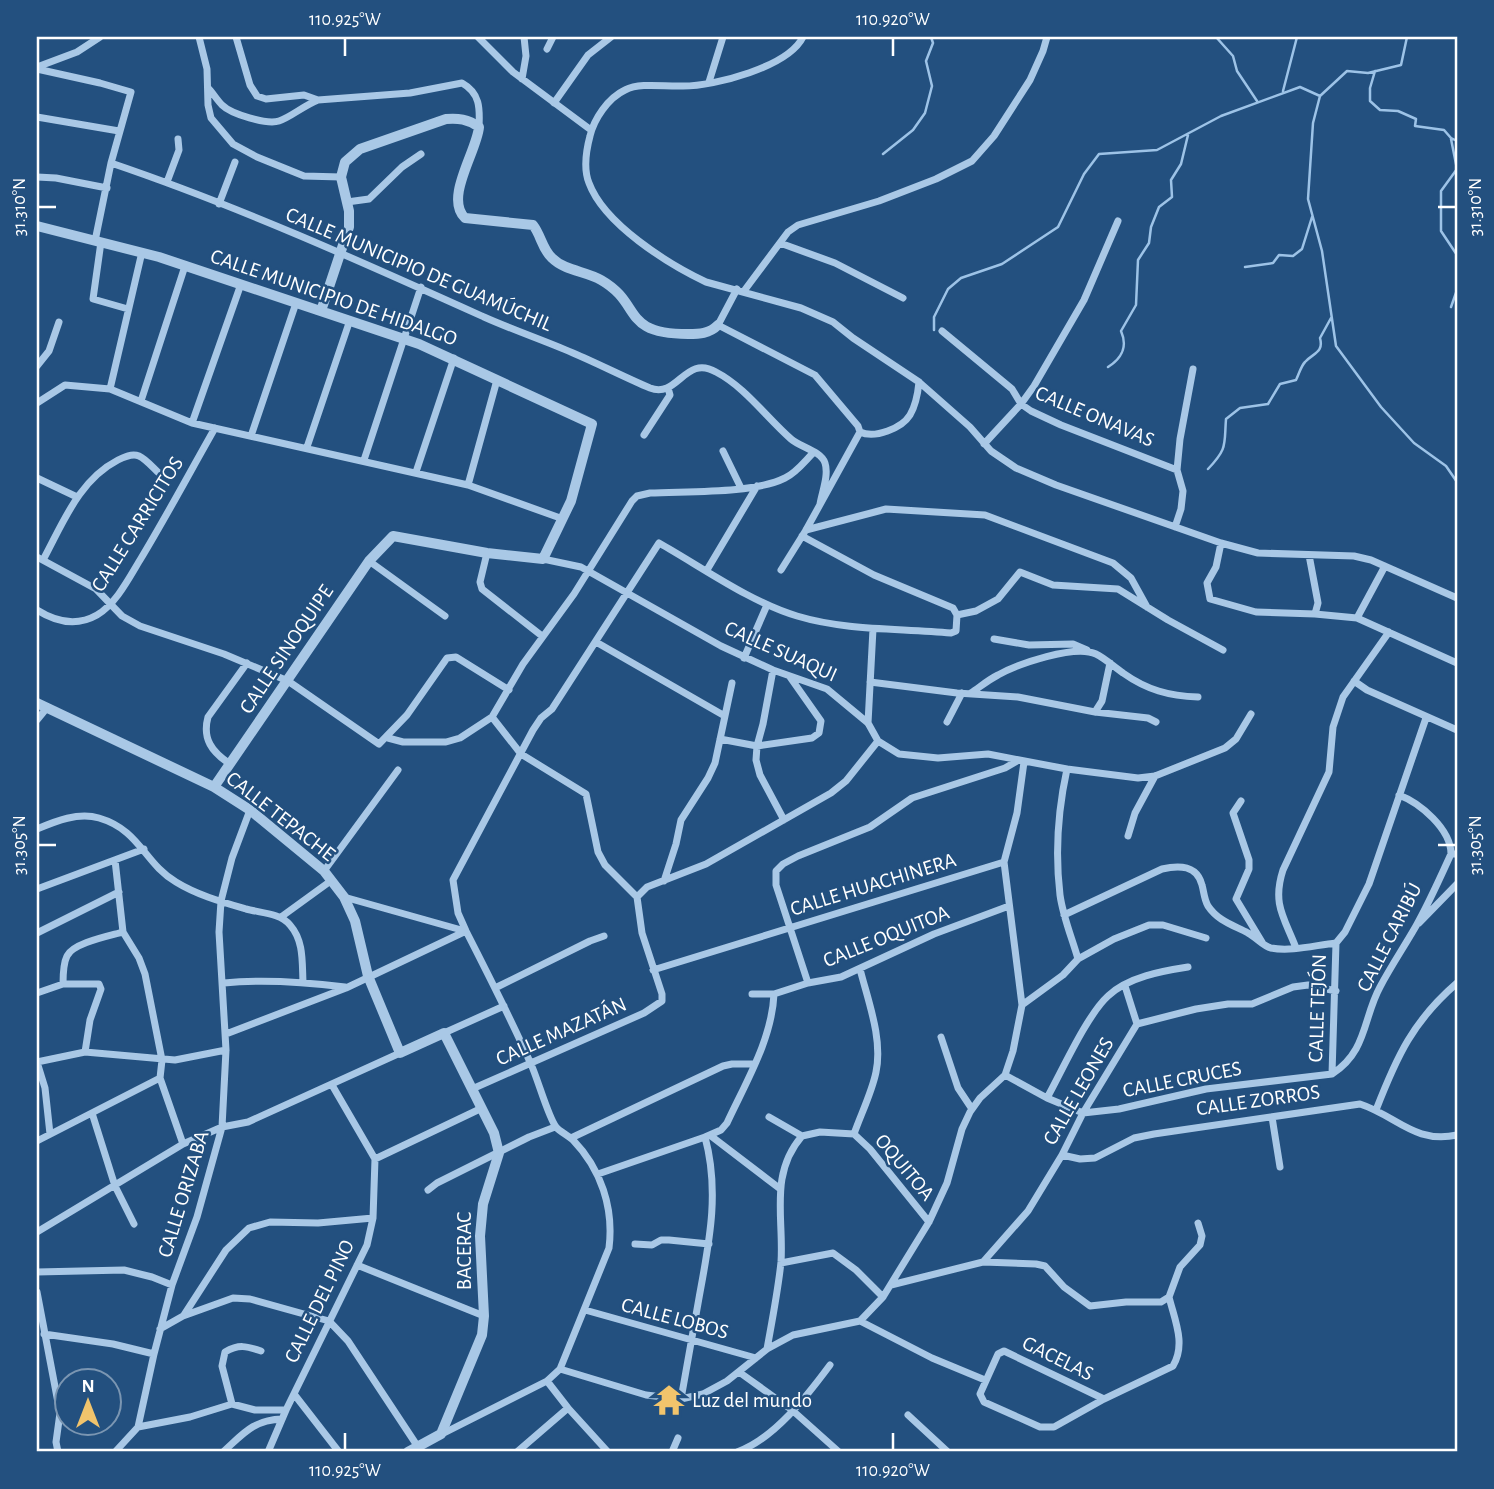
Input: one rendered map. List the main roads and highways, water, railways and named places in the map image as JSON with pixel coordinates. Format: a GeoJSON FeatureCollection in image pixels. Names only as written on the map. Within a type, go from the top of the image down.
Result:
{"type":"FeatureCollection","features":[{"type":"Feature","properties":{"kind":"waterway"},"geometry":{"type":"LineString","coordinates":[[883,154],[913,130],[925,113],[932,86],[926,61],[933,43],[931,37]]}},
{"type":"Feature","properties":{"kind":"waterway"},"geometry":{"type":"LineString","coordinates":[[1216,37],[1233,56],[1237,71],[1257,101]]}},
{"type":"Feature","properties":{"kind":"waterway"},"geometry":{"type":"LineString","coordinates":[[1283,91],[1297,37]]}},
{"type":"Feature","properties":{"kind":"waterway"},"geometry":{"type":"LineString","coordinates":[[934,330],[934,317],[948,289],[961,278],[1002,264],[1058,227],[1084,174],[1099,154],[1157,150],[1221,116],[1300,87],[1320,96],[1347,71],[1368,73],[1401,65],[1407,37]]}},
{"type":"Feature","properties":{"kind":"waterway"},"geometry":{"type":"LineString","coordinates":[[1375,71],[1370,88],[1370,101],[1380,110],[1398,111],[1416,119],[1415,126],[1444,130],[1457,141]]}},
{"type":"Feature","properties":{"kind":"waterway"},"geometry":{"type":"LineString","coordinates":[[1320,96],[1313,123],[1308,199],[1322,251],[1336,346],[1381,407],[1414,443],[1446,466],[1457,482]]}},
{"type":"Feature","properties":{"kind":"waterway"},"geometry":{"type":"LineString","coordinates":[[1108,367],[1117,360],[1124,347],[1121,331],[1136,305],[1138,260],[1149,243],[1151,227],[1159,207],[1172,197],[1171,180],[1181,164],[1188,135]]}},
{"type":"Feature","properties":{"kind":"waterway"},"geometry":{"type":"LineString","coordinates":[[1451,139],[1457,169],[1441,191],[1441,231],[1457,255]]}},
{"type":"Feature","properties":{"kind":"waterway"},"geometry":{"type":"LineString","coordinates":[[1245,267],[1273,263],[1279,255],[1293,256],[1302,249],[1312,217]]}},
{"type":"Feature","properties":{"kind":"waterway"},"geometry":{"type":"LineString","coordinates":[[1451,307],[1457,290]]}},
{"type":"Feature","properties":{"kind":"waterway"},"geometry":{"type":"LineString","coordinates":[[1208,469],[1224,446],[1226,419],[1240,408],[1268,404],[1280,384],[1296,380],[1304,364],[1319,350],[1320,338],[1331,318]]}},
{"type":"Feature","properties":{"kind":"place","name":"Luz del mundo"},"geometry":{"type":"Point","coordinates":[669,1400]}}]}
